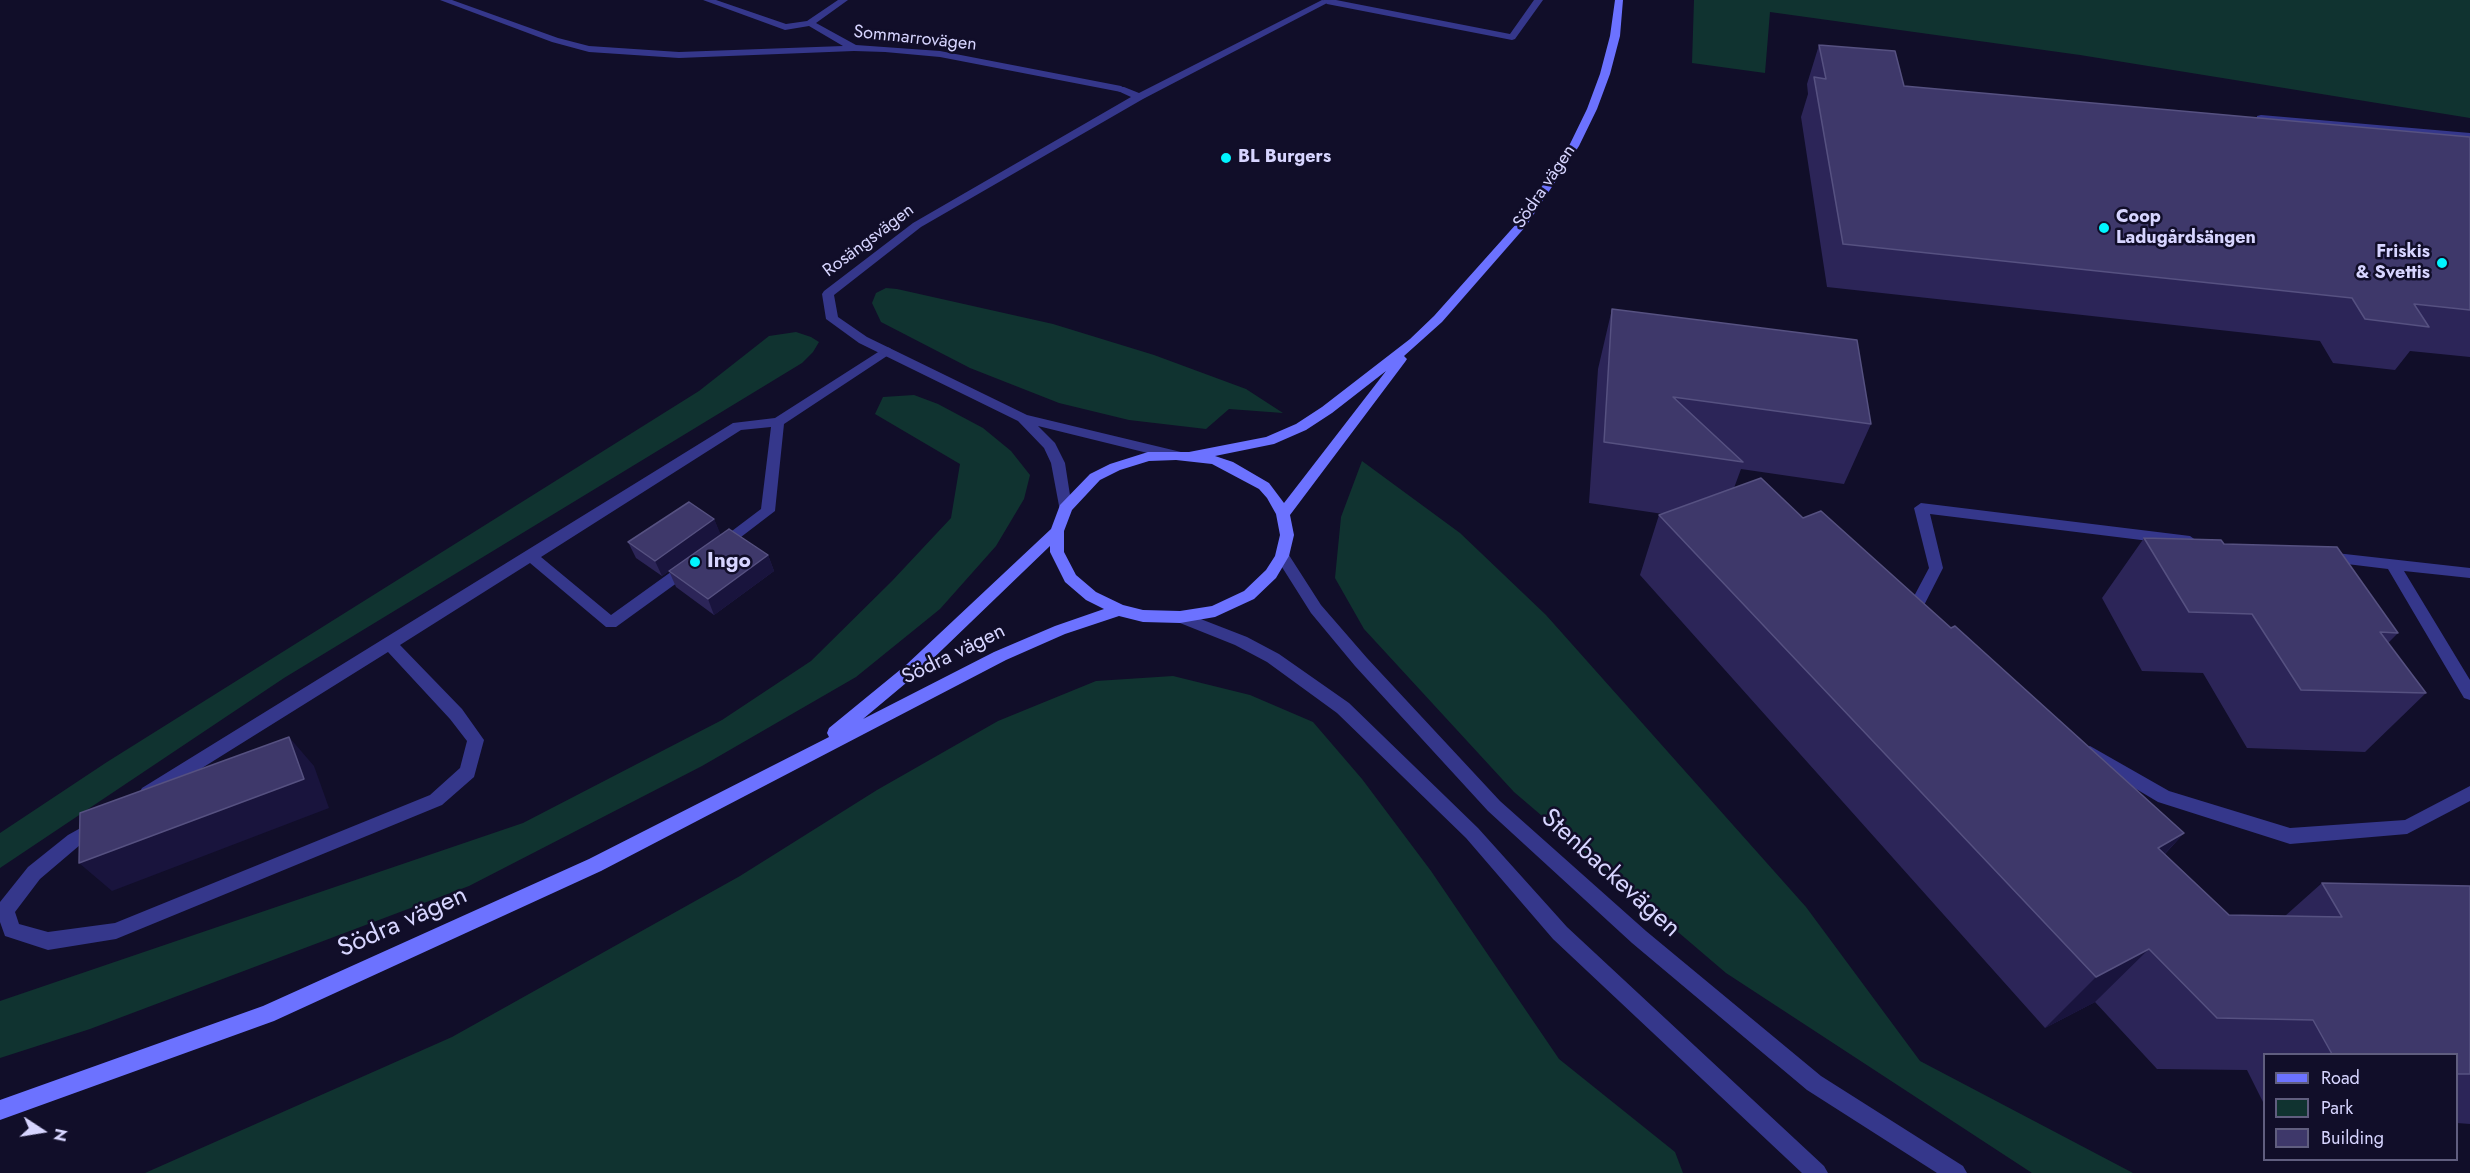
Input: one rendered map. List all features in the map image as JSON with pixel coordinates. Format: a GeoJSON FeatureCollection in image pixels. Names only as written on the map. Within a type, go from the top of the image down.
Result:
{"type":"FeatureCollection","features":[{"type":"Feature","properties":{"kind":"main road","name":"Södra vägen"},"geometry":{"type":"LineString","coordinates":[[1283,514],[1414,342],[1476,277],[1522,224],[1574,146],[1592,109],[1605,74],[1615,36],[1619,0]]}},
{"type":"Feature","properties":{"kind":"main road","name":"Södra vägen"},"geometry":{"type":"LineString","coordinates":[[1191,456],[1269,441],[1301,427],[1327,410],[1414,342]]}},
{"type":"Feature","properties":{"kind":"main road"},"geometry":{"type":"LineString","coordinates":[[1191,456],[1214,460],[1247,473],[1273,495],[1283,514],[1287,535],[1282,556],[1271,574],[1249,595],[1215,611],[1180,617],[1143,616],[1119,610],[1091,596],[1070,578],[1057,552],[1057,531],[1065,508],[1095,477],[1115,467],[1148,457],[1191,456]]}},
{"type":"Feature","properties":{"kind":"main road","name":"Södra vägen"},"geometry":{"type":"LineString","coordinates":[[814,751],[912,669],[1057,531]]}},
{"type":"Feature","properties":{"kind":"main road","name":"Södra vägen"},"geometry":{"type":"LineString","coordinates":[[0,1110],[267,1014],[595,865],[1000,656],[1060,630],[1119,610]]}},
{"type":"Feature","properties":{"kind":"street","name":"Sommarrovägen"},"geometry":{"type":"LineString","coordinates":[[444,0],[555,40],[589,49],[679,55],[854,48],[940,54],[1121,89],[1139,97]]}},
{"type":"Feature","properties":{"kind":"street"},"geometry":{"type":"LineString","coordinates":[[707,0],[785,27],[810,23],[844,0]]}},
{"type":"Feature","properties":{"kind":"street"},"geometry":{"type":"LineString","coordinates":[[1139,97],[1328,0],[1512,37],[1539,0]]}},
{"type":"Feature","properties":{"kind":"street"},"geometry":{"type":"LineString","coordinates":[[810,23],[854,48]]}},
{"type":"Feature","properties":{"kind":"street","name":"Rosängsvägen"},"geometry":{"type":"LineString","coordinates":[[1139,97],[917,225],[828,294],[832,319],[886,351],[1023,418],[1176,455]]}},
{"type":"Feature","properties":{"kind":"street"},"geometry":{"type":"LineString","coordinates":[[2248,118],[2470,136]]}},
{"type":"Feature","properties":{"kind":"street"},"geometry":{"type":"LineString","coordinates":[[131,804],[738,426],[778,422],[886,351]]}},
{"type":"Feature","properties":{"kind":"street","name":"Rosängsvägen"},"geometry":{"type":"LineString","coordinates":[[1023,418],[1050,446],[1058,463],[1065,508]]}},
{"type":"Feature","properties":{"kind":"street"},"geometry":{"type":"LineString","coordinates":[[531,556],[611,623],[768,511],[778,422]]}},
{"type":"Feature","properties":{"kind":"street"},"geometry":{"type":"LineString","coordinates":[[1910,618],[1936,568],[1921,508],[2203,542]]}},
{"type":"Feature","properties":{"kind":"street","name":"Stenbackevägen"},"geometry":{"type":"LineString","coordinates":[[1282,556],[1316,609],[1361,662],[1494,807],[1639,937],[1814,1083],[1956,1173]]}},
{"type":"Feature","properties":{"kind":"street"},"geometry":{"type":"LineString","coordinates":[[2315,556],[2470,573]]}},
{"type":"Feature","properties":{"kind":"street"},"geometry":{"type":"LineString","coordinates":[[2393,565],[2470,694]]}},
{"type":"Feature","properties":{"kind":"street"},"geometry":{"type":"LineString","coordinates":[[1180,617],[1241,641],[1273,658],[1343,708],[1472,833],[1560,933],[1817,1173]]}},
{"type":"Feature","properties":{"kind":"street"},"geometry":{"type":"LineString","coordinates":[[112,816],[74,840],[34,873],[5,910],[12,930],[48,941],[116,932],[436,800],[468,772],[476,740],[456,714],[389,643]]}},
{"type":"Feature","properties":{"kind":"street"},"geometry":{"type":"LineString","coordinates":[[2072,742],[2164,797],[2290,836],[2407,827],[2470,793]]}},
{"type":"Feature","properties":{"kind":"green space"},"geometry":{"type":"Polygon","coordinates":[[[1694,0],[2470,0],[2470,118],[2080,55],[1770,12],[1765,73],[1692,63],[1694,0]]]}},
{"type":"Feature","properties":{"kind":"green space"},"geometry":{"type":"Polygon","coordinates":[[[886,288],[1053,324],[1154,355],[1246,389],[1283,413],[1229,409],[1206,429],[1129,420],[1059,403],[970,368],[881,322],[872,303],[876,293],[886,288]]]}},
{"type":"Feature","properties":{"kind":"green space"},"geometry":{"type":"Polygon","coordinates":[[[796,332],[819,342],[802,363],[284,678],[0,868],[0,833],[107,762],[699,391],[769,336],[796,332]]]}},
{"type":"Feature","properties":{"kind":"green space"},"geometry":{"type":"Polygon","coordinates":[[[914,395],[938,404],[983,428],[1011,451],[1030,475],[1024,499],[996,546],[940,609],[856,677],[702,766],[469,886],[90,1029],[0,1058],[0,1001],[523,823],[722,720],[811,661],[892,581],[951,518],[960,464],[875,414],[883,397],[914,395]]]}},
{"type":"Feature","properties":{"kind":"green space"},"geometry":{"type":"Polygon","coordinates":[[[1362,461],[1460,533],[1546,615],[1806,907],[1920,1061],[2133,1173],[2032,1173],[1726,973],[1514,792],[1364,629],[1335,578],[1341,517],[1362,461]]]}},
{"type":"Feature","properties":{"kind":"green space"},"geometry":{"type":"Polygon","coordinates":[[[1173,676],[1250,695],[1313,722],[1362,779],[1431,871],[1559,1059],[1675,1152],[1683,1173],[145,1173],[452,1037],[740,876],[877,790],[998,721],[1096,681],[1173,676]]]}},
{"type":"Feature","properties":{"kind":"building","name":"Coop Ladugårdsängen"},"geometry":{"type":"Polygon","coordinates":[[[1819,45],[1895,51],[1904,86],[2470,137],[2470,310],[2414,304],[2429,327],[2365,319],[2352,298],[1843,244],[1814,77],[1826,79],[1819,45]]]}},
{"type":"Feature","properties":{"kind":"building"},"geometry":{"type":"Polygon","coordinates":[[[1612,309],[1857,340],[1871,424],[1673,397],[1743,462],[1604,442],[1612,309]]]}},
{"type":"Feature","properties":{"kind":"building"},"geometry":{"type":"Polygon","coordinates":[[[1761,478],[1803,518],[1821,511],[1951,628],[1955,626],[2184,833],[2158,848],[2229,915],[2342,917],[2322,883],[2470,886],[2470,1074],[2458,1074],[2458,1053],[2331,1053],[2313,1020],[2217,1018],[2149,949],[2096,977],[1659,515],[1761,478]]]}},
{"type":"Feature","properties":{"kind":"building"},"geometry":{"type":"Polygon","coordinates":[[[689,502],[714,519],[655,561],[628,542],[689,502]]]}},
{"type":"Feature","properties":{"kind":"building"},"geometry":{"type":"Polygon","coordinates":[[[729,529],[768,555],[708,599],[669,571],[729,529]]]}},
{"type":"Feature","properties":{"kind":"building"},"geometry":{"type":"Polygon","coordinates":[[[2144,538],[2221,540],[2224,544],[2337,547],[2398,633],[2380,632],[2426,693],[2301,690],[2252,614],[2189,612],[2144,538]]]}},
{"type":"Feature","properties":{"kind":"building"},"geometry":{"type":"Polygon","coordinates":[[[289,737],[304,779],[79,863],[80,813],[289,737]]]}},
{"type":"Feature","properties":{"kind":"place","name":"BL Burgers"},"geometry":{"type":"Point","coordinates":[1226,158]}},
{"type":"Feature","properties":{"kind":"place","name":"Coop Ladugårdsängen"},"geometry":{"type":"Point","coordinates":[2104,228]}},
{"type":"Feature","properties":{"kind":"place","name":"Friskis & Svettis"},"geometry":{"type":"Point","coordinates":[2442,263]}},
{"type":"Feature","properties":{"kind":"place","name":"Ingo"},"geometry":{"type":"Point","coordinates":[695,562]}}]}
